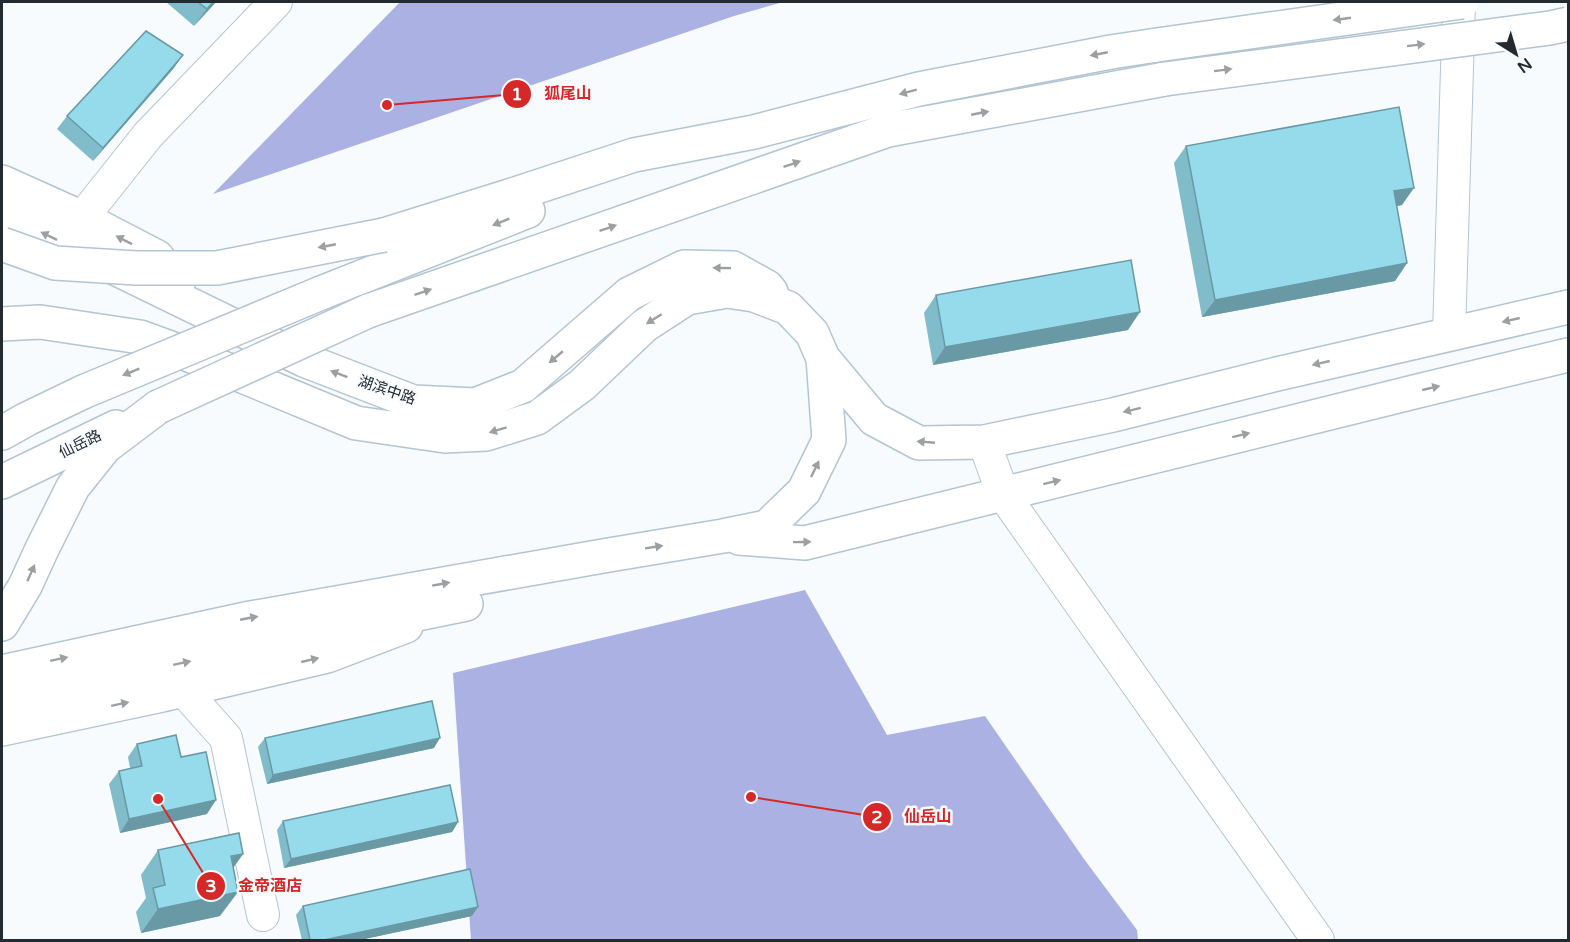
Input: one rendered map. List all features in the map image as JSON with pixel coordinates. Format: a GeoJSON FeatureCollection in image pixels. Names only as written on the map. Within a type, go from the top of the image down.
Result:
{"type":"FeatureCollection","features":[{"type":"Feature","properties":{"kind":"main road"},"geometry":{"type":"LineString","coordinates":[[2,244],[55,263],[136,268],[217,268],[384,235],[634,155],[754,132],[919,89],[1111,52],[1461,2]]}},
{"type":"Feature","properties":{"kind":"main road"},"geometry":{"type":"LineString","coordinates":[[2,624],[25,586],[73,487],[105,447],[158,407],[368,311],[888,130],[1165,79],[1569,24]]}},
{"type":"Feature","properties":{"kind":"main road"},"geometry":{"type":"LineString","coordinates":[[10,426],[82,392],[520,214],[754,132]]}},
{"type":"Feature","properties":{"kind":"main road"},"geometry":{"type":"LineString","coordinates":[[2,182],[82,218],[157,257],[195,307]]}},
{"type":"Feature","properties":{"kind":"main road","name":"湖滨中路"},"geometry":{"type":"LineString","coordinates":[[2,213],[304,360],[413,402],[475,405],[523,386],[629,294],[684,267],[734,268],[767,287],[812,333],[823,358]]}},
{"type":"Feature","properties":{"kind":"main road"},"geometry":{"type":"LineString","coordinates":[[2,324],[40,322],[140,337],[211,363],[356,423],[445,436],[486,434],[537,418],[582,385],[644,326],[687,298],[728,291],[754,295],[788,308]]}},
{"type":"Feature","properties":{"kind":"main road"},"geometry":{"type":"LineString","coordinates":[[823,358],[874,419],[919,443],[984,442],[1113,415],[1277,374],[1569,307]]}},
{"type":"Feature","properties":{"kind":"main road"},"geometry":{"type":"LineString","coordinates":[[723,536],[805,543],[1569,355]]}},
{"type":"Feature","properties":{"kind":"main road"},"geometry":{"type":"LineString","coordinates":[[2,672],[245,619],[767,527],[804,491],[829,440],[823,358]]}},
{"type":"Feature","properties":{"kind":"main road","name":"仙岳路"},"geometry":{"type":"LineString","coordinates":[[2,482],[158,407]]}},
{"type":"Feature","properties":{"kind":"main road"},"geometry":{"type":"LineString","coordinates":[[2,729],[162,695],[327,656],[603,555]]}},
{"type":"Feature","properties":{"kind":"main road"},"geometry":{"type":"LineString","coordinates":[[2,699],[466,604]]}},
{"type":"Feature","properties":{"kind":"street"},"geometry":{"type":"LineString","coordinates":[[82,218],[148,135],[276,2]]}},
{"type":"Feature","properties":{"kind":"street"},"geometry":{"type":"LineString","coordinates":[[1449,334],[1461,2]]}},
{"type":"Feature","properties":{"kind":"street"},"geometry":{"type":"LineString","coordinates":[[984,442],[1003,494],[1318,940]]}},
{"type":"Feature","properties":{"kind":"street"},"geometry":{"type":"LineString","coordinates":[[185,692],[226,738],[263,915]]}},
{"type":"Feature","properties":{"kind":"shaded area"},"geometry":{"type":"Polygon","coordinates":[[[400,2],[783,2],[734,16],[213,194],[400,2]]]}},
{"type":"Feature","properties":{"kind":"shaded area"},"geometry":{"type":"Polygon","coordinates":[[[805,590],[887,735],[985,716],[1084,859],[1137,930],[1138,940],[471,940],[453,673],[805,590]]]}},
{"type":"Feature","properties":{"kind":"building"},"geometry":{"type":"Polygon","coordinates":[[[198,2],[213,2],[207,9],[198,2]]]}},
{"type":"Feature","properties":{"kind":"building"},"geometry":{"type":"Polygon","coordinates":[[[146,31],[183,55],[103,148],[67,116],[146,31]]]}},
{"type":"Feature","properties":{"kind":"building"},"geometry":{"type":"Polygon","coordinates":[[[1399,107],[1414,188],[1394,191],[1407,263],[1215,300],[1186,146],[1399,107]]]}},
{"type":"Feature","properties":{"kind":"building"},"geometry":{"type":"Polygon","coordinates":[[[1131,260],[1140,312],[945,347],[936,295],[1131,260]]]}},
{"type":"Feature","properties":{"kind":"building"},"geometry":{"type":"Polygon","coordinates":[[[432,701],[440,738],[273,775],[265,738],[432,701]]]}},
{"type":"Feature","properties":{"kind":"building"},"geometry":{"type":"Polygon","coordinates":[[[176,735],[181,757],[206,752],[216,800],[129,819],[119,771],[142,766],[137,744],[176,735]]]}},
{"type":"Feature","properties":{"kind":"building"},"geometry":{"type":"Polygon","coordinates":[[[450,785],[458,822],[291,859],[283,821],[450,785]]]}},
{"type":"Feature","properties":{"kind":"building"},"geometry":{"type":"Polygon","coordinates":[[[239,833],[243,854],[231,856],[238,892],[158,909],[153,888],[165,885],[158,850],[239,833]]]}},
{"type":"Feature","properties":{"kind":"building"},"geometry":{"type":"Polygon","coordinates":[[[470,869],[478,907],[324,940],[310,940],[303,906],[470,869]]]}},
{"type":"Feature","properties":{"kind":"place","name":"狐尾山"},"geometry":{"type":"Point","coordinates":[387,105]}},
{"type":"Feature","properties":{"kind":"place","name":"仙岳山"},"geometry":{"type":"Point","coordinates":[751,797]}},
{"type":"Feature","properties":{"kind":"place","name":"金帝酒店"},"geometry":{"type":"Point","coordinates":[158,799]}}]}
